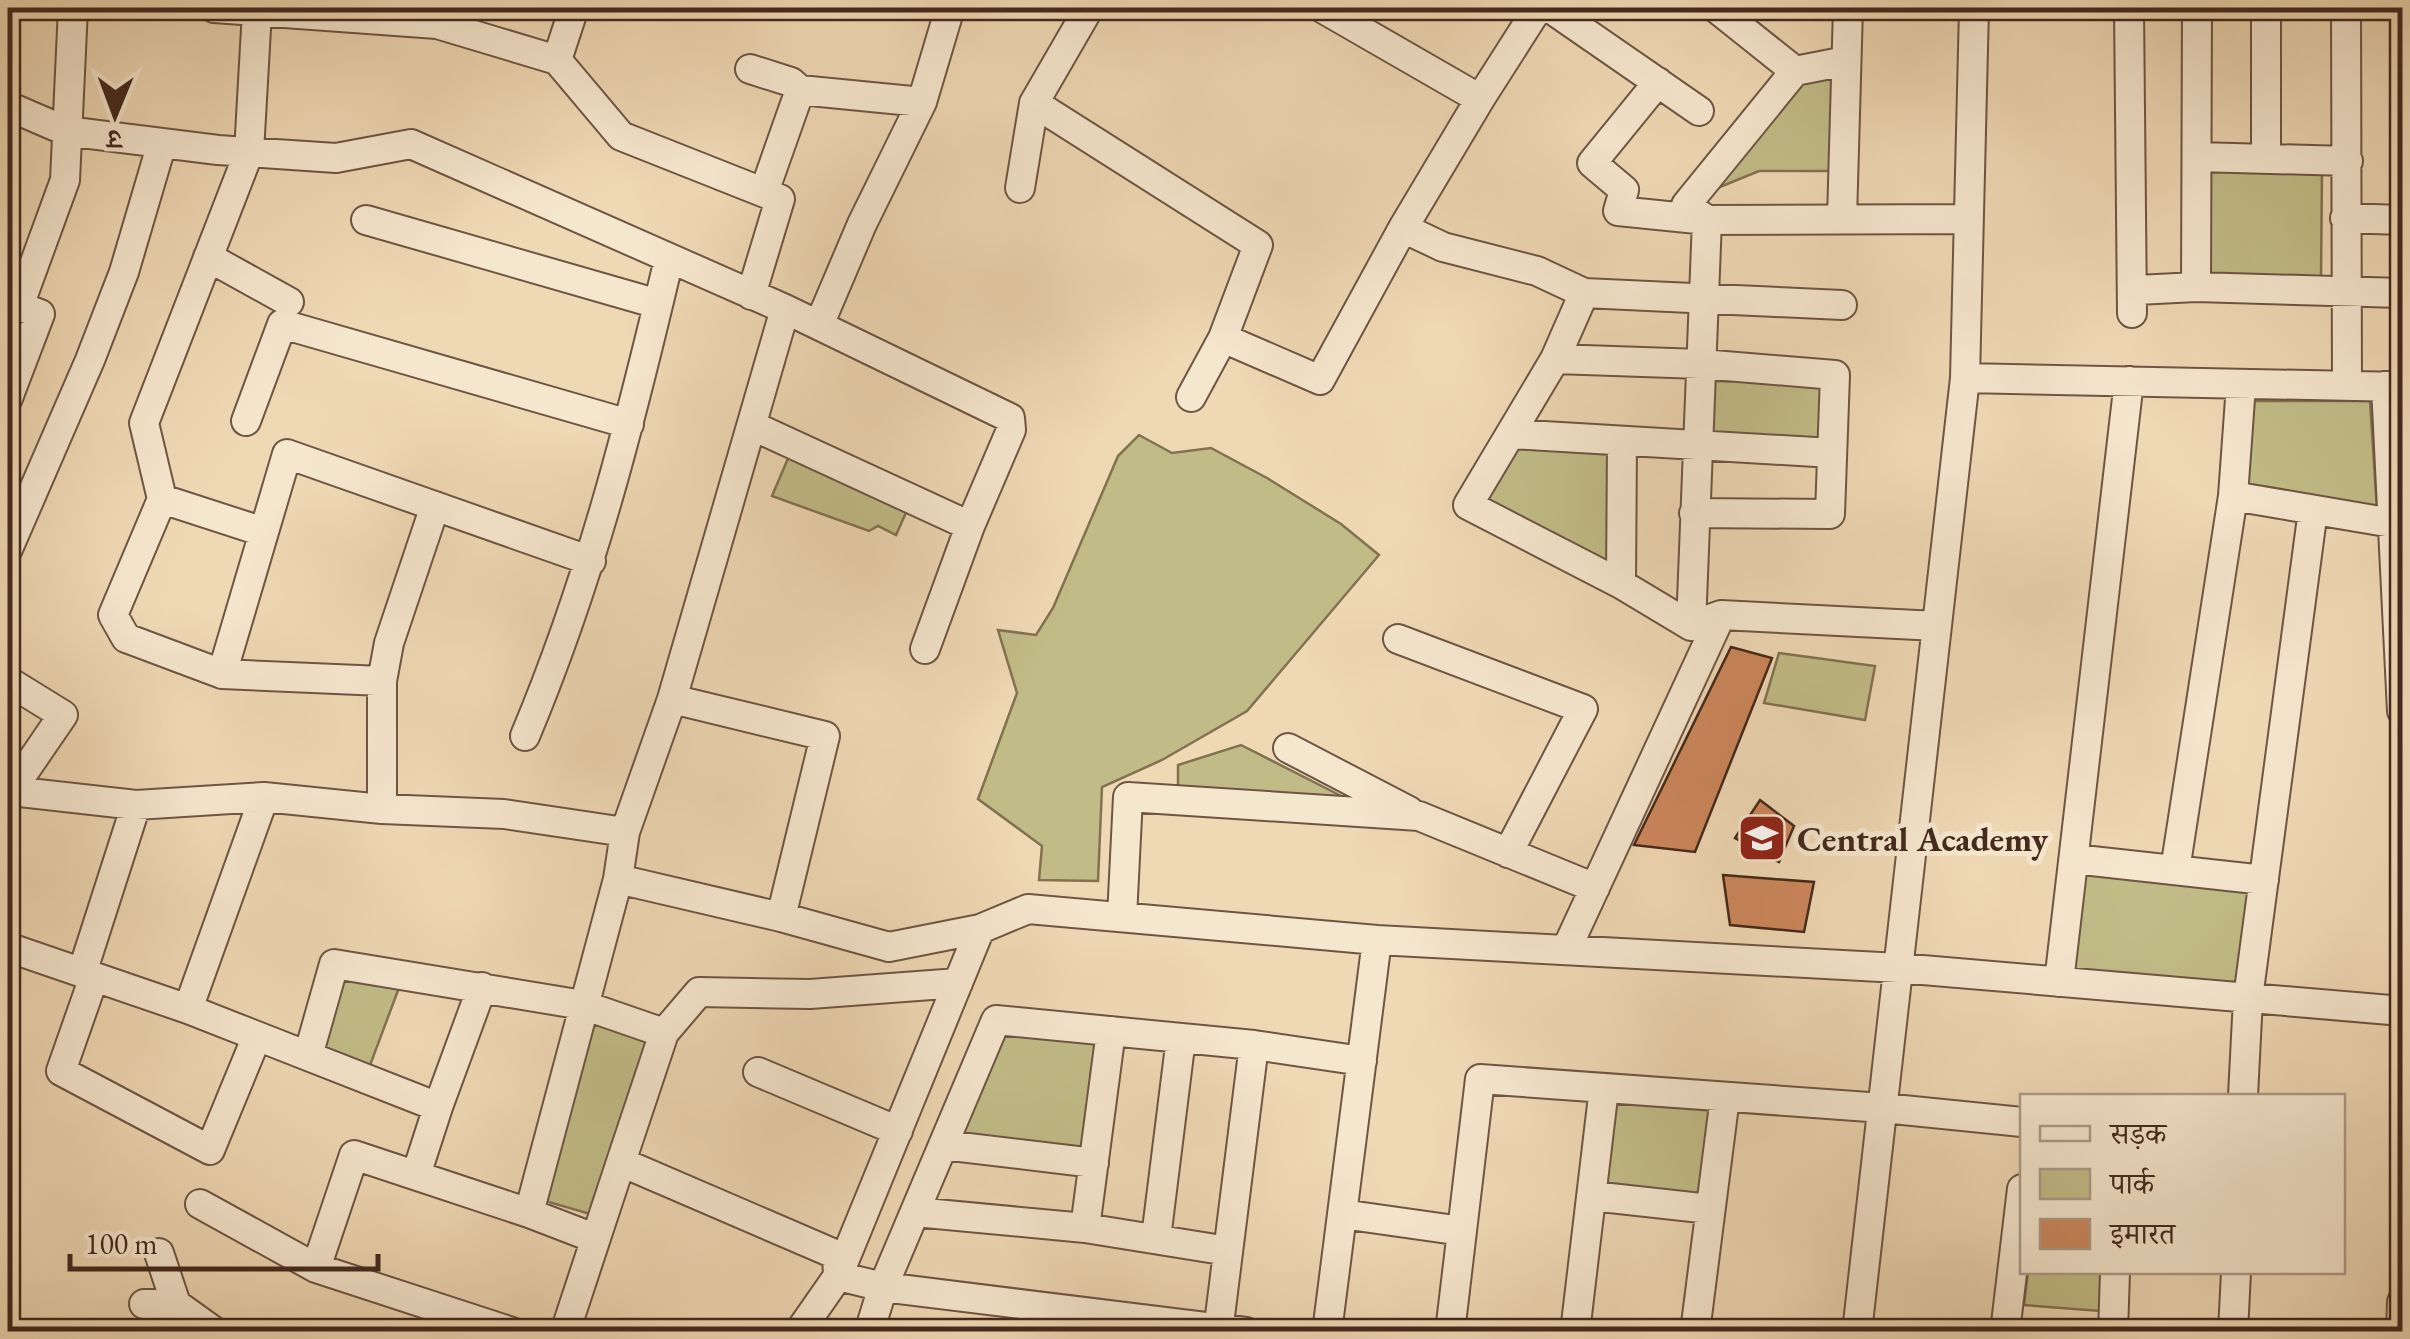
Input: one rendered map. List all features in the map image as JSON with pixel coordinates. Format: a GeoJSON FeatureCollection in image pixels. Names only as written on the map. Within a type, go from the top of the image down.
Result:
{"type":"FeatureCollection","features":[{"type":"Feature","properties":{"kind":"street"},"geometry":{"type":"LineString","coordinates":[[8,398],[40,314],[19,306],[64,180],[74,8]]}},
{"type":"Feature","properties":{"kind":"street"},"geometry":{"type":"LineString","coordinates":[[214,8],[440,16],[556,60],[621,136],[780,199],[751,295]]}},
{"type":"Feature","properties":{"kind":"street"},"geometry":{"type":"LineString","coordinates":[[556,60],[574,8]]}},
{"type":"Feature","properties":{"kind":"street"},"geometry":{"type":"LineString","coordinates":[[818,326],[862,224],[922,102],[950,8]]}},
{"type":"Feature","properties":{"kind":"street"},"geometry":{"type":"LineString","coordinates":[[1020,188],[1034,102],[1089,8]]}},
{"type":"Feature","properties":{"kind":"street"},"geometry":{"type":"LineString","coordinates":[[1322,8],[1480,99]]}},
{"type":"Feature","properties":{"kind":"street"},"geometry":{"type":"LineString","coordinates":[[1224,338],[1320,380],[1402,228],[1538,8]]}},
{"type":"Feature","properties":{"kind":"street"},"geometry":{"type":"LineString","coordinates":[[1550,8],[1699,111]]}},
{"type":"Feature","properties":{"kind":"street"},"geometry":{"type":"LineString","coordinates":[[1716,8],[1795,71]]}},
{"type":"Feature","properties":{"kind":"street"},"geometry":{"type":"LineString","coordinates":[[1842,220],[1848,8]]}},
{"type":"Feature","properties":{"kind":"street"},"geometry":{"type":"LineString","coordinates":[[1857,1332],[1965,378],[1974,8]]}},
{"type":"Feature","properties":{"kind":"street"},"geometry":{"type":"LineString","coordinates":[[2128,8],[2133,300],[2137,290],[2196,288],[2402,293]]}},
{"type":"Feature","properties":{"kind":"street"},"geometry":{"type":"LineString","coordinates":[[2196,288],[2197,8]]}},
{"type":"Feature","properties":{"kind":"street"},"geometry":{"type":"LineString","coordinates":[[2266,8],[2266,159]]}},
{"type":"Feature","properties":{"kind":"street"},"geometry":{"type":"LineString","coordinates":[[2346,8],[2347,386]]}},
{"type":"Feature","properties":{"kind":"street"},"geometry":{"type":"LineString","coordinates":[[257,11],[249,152],[144,423],[162,499],[113,615],[126,638],[222,674],[382,682]]}},
{"type":"Feature","properties":{"kind":"street"},"geometry":{"type":"LineString","coordinates":[[1707,220],[1686,206],[1795,71],[1846,62]]}},
{"type":"Feature","properties":{"kind":"street"},"geometry":{"type":"LineString","coordinates":[[750,69],[791,82],[800,90],[922,102]]}},
{"type":"Feature","properties":{"kind":"street"},"geometry":{"type":"LineString","coordinates":[[1658,82],[1592,164],[1624,190],[1618,212],[1707,220],[1968,218]]}},
{"type":"Feature","properties":{"kind":"street"},"geometry":{"type":"LineString","coordinates":[[764,192],[800,90]]}},
{"type":"Feature","properties":{"kind":"street"},"geometry":{"type":"LineString","coordinates":[[1034,102],[1258,245],[1224,338],[1191,397]]}},
{"type":"Feature","properties":{"kind":"street"},"geometry":{"type":"LineString","coordinates":[[8,106],[66,131],[249,152],[336,158],[410,144],[785,309],[1010,418],[1012,430],[970,526],[925,649]]}},
{"type":"Feature","properties":{"kind":"street"},"geometry":{"type":"LineString","coordinates":[[8,548],[18,500],[124,272],[162,143]]}},
{"type":"Feature","properties":{"kind":"street"},"geometry":{"type":"LineString","coordinates":[[2197,157],[2348,161]]}},
{"type":"Feature","properties":{"kind":"street"},"geometry":{"type":"LineString","coordinates":[[2346,218],[2402,220]]}},
{"type":"Feature","properties":{"kind":"street"},"geometry":{"type":"LineString","coordinates":[[366,220],[658,304]]}},
{"type":"Feature","properties":{"kind":"street"},"geometry":{"type":"LineString","coordinates":[[1692,626],[1707,220]]}},
{"type":"Feature","properties":{"kind":"street"},"geometry":{"type":"LineString","coordinates":[[1402,228],[1443,247],[1536,272],[1584,294],[1842,305]]}},
{"type":"Feature","properties":{"kind":"street"},"geometry":{"type":"LineString","coordinates":[[208,258],[289,302]]}},
{"type":"Feature","properties":{"kind":"street"},"geometry":{"type":"LineString","coordinates":[[525,736],[590,561],[629,424],[669,259]]}},
{"type":"Feature","properties":{"kind":"street"},"geometry":{"type":"LineString","coordinates":[[1584,294],[1555,359],[1468,506],[1620,584],[1692,626]]}},
{"type":"Feature","properties":{"kind":"street"},"geometry":{"type":"LineString","coordinates":[[529,1212],[618,878],[625,832],[672,699],[785,309]]}},
{"type":"Feature","properties":{"kind":"street"},"geometry":{"type":"LineString","coordinates":[[246,421],[282,324],[629,424]]}},
{"type":"Feature","properties":{"kind":"street"},"geometry":{"type":"LineString","coordinates":[[1555,359],[1701,364],[1835,375],[1830,514],[1694,513]]}},
{"type":"Feature","properties":{"kind":"street"},"geometry":{"type":"LineString","coordinates":[[1965,378],[2394,386],[2392,523],[2402,711]]}},
{"type":"Feature","properties":{"kind":"street"},"geometry":{"type":"LineString","coordinates":[[2059,982],[2128,381]]}},
{"type":"Feature","properties":{"kind":"street"},"geometry":{"type":"LineString","coordinates":[[2174,870],[2232,496],[2240,385]]}},
{"type":"Feature","properties":{"kind":"street"},"geometry":{"type":"LineString","coordinates":[[754,426],[970,526]]}},
{"type":"Feature","properties":{"kind":"street"},"geometry":{"type":"LineString","coordinates":[[1512,434],[1832,453]]}},
{"type":"Feature","properties":{"kind":"street"},"geometry":{"type":"LineString","coordinates":[[1620,584],[1622,442]]}},
{"type":"Feature","properties":{"kind":"street"},"geometry":{"type":"LineString","coordinates":[[222,674],[286,454],[590,561]]}},
{"type":"Feature","properties":{"kind":"street"},"geometry":{"type":"LineString","coordinates":[[2232,496],[2392,523]]}},
{"type":"Feature","properties":{"kind":"street"},"geometry":{"type":"LineString","coordinates":[[162,499],[264,532]]}},
{"type":"Feature","properties":{"kind":"street"},"geometry":{"type":"LineString","coordinates":[[382,809],[382,682],[389,643],[434,506]]}},
{"type":"Feature","properties":{"kind":"street"},"geometry":{"type":"LineString","coordinates":[[2244,1094],[2248,998],[2314,510]]}},
{"type":"Feature","properties":{"kind":"street"},"geometry":{"type":"LineString","coordinates":[[1692,626],[1721,615],[1937,626]]}},
{"type":"Feature","properties":{"kind":"street"},"geometry":{"type":"LineString","coordinates":[[1566,950],[1721,615]]}},
{"type":"Feature","properties":{"kind":"street"},"geometry":{"type":"LineString","coordinates":[[1398,639],[1583,709],[1508,853]]}},
{"type":"Feature","properties":{"kind":"street"},"geometry":{"type":"LineString","coordinates":[[8,681],[64,714],[9,794]]}},
{"type":"Feature","properties":{"kind":"street"},"geometry":{"type":"LineString","coordinates":[[672,699],[825,736],[781,916]]}},
{"type":"Feature","properties":{"kind":"street"},"geometry":{"type":"LineString","coordinates":[[1288,748],[1419,816],[1595,888]]}},
{"type":"Feature","properties":{"kind":"street"},"geometry":{"type":"LineString","coordinates":[[9,794],[136,804],[264,797],[382,809],[504,814],[625,832]]}},
{"type":"Feature","properties":{"kind":"street"},"geometry":{"type":"LineString","coordinates":[[188,1009],[264,797]]}},
{"type":"Feature","properties":{"kind":"street"},"geometry":{"type":"LineString","coordinates":[[1122,917],[1128,797],[1419,816]]}},
{"type":"Feature","properties":{"kind":"street"},"geometry":{"type":"LineString","coordinates":[[136,804],[61,1070],[210,1150],[258,1036]]}},
{"type":"Feature","properties":{"kind":"street"},"geometry":{"type":"LineString","coordinates":[[2074,858],[2264,880]]}},
{"type":"Feature","properties":{"kind":"street"},"geometry":{"type":"LineString","coordinates":[[618,878],[781,916],[889,948],[980,929],[1028,909],[1377,940],[1898,968],[2402,1011]]}},
{"type":"Feature","properties":{"kind":"street"},"geometry":{"type":"LineString","coordinates":[[799,1332],[838,1276],[980,929]]}},
{"type":"Feature","properties":{"kind":"street"},"geometry":{"type":"LineString","coordinates":[[1327,1332],[1377,940]]}},
{"type":"Feature","properties":{"kind":"street"},"geometry":{"type":"LineString","coordinates":[[14,949],[188,1009],[438,1107]]}},
{"type":"Feature","properties":{"kind":"street"},"geometry":{"type":"LineString","coordinates":[[308,1056],[334,964],[584,1004],[664,1033]]}},
{"type":"Feature","properties":{"kind":"street"},"geometry":{"type":"LineString","coordinates":[[564,1332],[664,1033],[699,992],[810,994],[958,983]]}},
{"type":"Feature","properties":{"kind":"street"},"geometry":{"type":"LineString","coordinates":[[416,1176],[482,987]]}},
{"type":"Feature","properties":{"kind":"street"},"geometry":{"type":"LineString","coordinates":[[869,1332],[883,1287],[996,1020],[1254,1045],[1362,1060]]}},
{"type":"Feature","properties":{"kind":"street"},"geometry":{"type":"LineString","coordinates":[[1086,1228],[1111,1031]]}},
{"type":"Feature","properties":{"kind":"street"},"geometry":{"type":"LineString","coordinates":[[1156,1238],[1182,1038]]}},
{"type":"Feature","properties":{"kind":"street"},"geometry":{"type":"LineString","coordinates":[[838,1276],[883,1287],[1228,1330],[1228,1251],[1254,1045]]}},
{"type":"Feature","properties":{"kind":"street"},"geometry":{"type":"LineString","coordinates":[[758,1072],[898,1131]]}},
{"type":"Feature","properties":{"kind":"street"},"geometry":{"type":"LineString","coordinates":[[1450,1332],[1480,1079],[2020,1122]]}},
{"type":"Feature","properties":{"kind":"street"},"geometry":{"type":"LineString","coordinates":[[1576,1332],[1604,1088]]}},
{"type":"Feature","properties":{"kind":"street"},"geometry":{"type":"LineString","coordinates":[[1696,1332],[1724,1097]]}},
{"type":"Feature","properties":{"kind":"street"},"geometry":{"type":"LineString","coordinates":[[943,1145],[1094,1163]]}},
{"type":"Feature","properties":{"kind":"street"},"geometry":{"type":"LineString","coordinates":[[316,1268],[354,1155],[529,1212],[594,1238]]}},
{"type":"Feature","properties":{"kind":"street"},"geometry":{"type":"LineString","coordinates":[[620,1162],[837,1255],[838,1276]]}},
{"type":"Feature","properties":{"kind":"street"},"geometry":{"type":"LineString","coordinates":[[1592,1196],[1710,1209]]}},
{"type":"Feature","properties":{"kind":"street"},"geometry":{"type":"LineString","coordinates":[[200,1204],[316,1268],[512,1332]]}},
{"type":"Feature","properties":{"kind":"street"},"geometry":{"type":"LineString","coordinates":[[2005,1332],[2020,1205]]}},
{"type":"Feature","properties":{"kind":"street"},"geometry":{"type":"LineString","coordinates":[[914,1212],[1086,1228],[1228,1251]]}},
{"type":"Feature","properties":{"kind":"street"},"geometry":{"type":"LineString","coordinates":[[1342,1214],[1462,1231]]}},
{"type":"Feature","properties":{"kind":"street"},"geometry":{"type":"LineString","coordinates":[[160,1252],[176,1304]]}},
{"type":"Feature","properties":{"kind":"street"},"geometry":{"type":"LineString","coordinates":[[2113,1332],[2115,1274]]}},
{"type":"Feature","properties":{"kind":"street"},"geometry":{"type":"LineString","coordinates":[[2234,1332],[2236,1274]]}},
{"type":"Feature","properties":{"kind":"street"},"geometry":{"type":"LineString","coordinates":[[2401,1332],[2402,1302]]}},
{"type":"Feature","properties":{"kind":"street"},"geometry":{"type":"LineString","coordinates":[[144,1304],[176,1304],[215,1332]]}},
{"type":"Feature","properties":{"kind":"green space"},"geometry":{"type":"Polygon","coordinates":[[[1836,71],[1829,171],[1759,171],[1715,189],[1800,79],[1836,71]]]}},
{"type":"Feature","properties":{"kind":"green space"},"geometry":{"type":"Polygon","coordinates":[[[2205,170],[2322,171],[2321,280],[2205,279],[2205,170]]]}},
{"type":"Feature","properties":{"kind":"green space"},"geometry":{"type":"Polygon","coordinates":[[[1707,381],[1821,383],[1820,443],[1709,438],[1707,381]]]}},
{"type":"Feature","properties":{"kind":"green space"},"geometry":{"type":"Polygon","coordinates":[[[2245,401],[2370,401],[2377,510],[2234,484],[2245,401]]]}},
{"type":"Feature","properties":{"kind":"green space"},"geometry":{"type":"Polygon","coordinates":[[[1139,435],[1172,453],[1211,448],[1341,524],[1379,555],[1247,711],[1162,760],[1102,787],[1098,881],[1039,880],[1042,846],[978,799],[1017,693],[998,630],[1036,635],[1053,608],[1118,456],[1139,435]]]}},
{"type":"Feature","properties":{"kind":"green space"},"geometry":{"type":"Polygon","coordinates":[[[1514,441],[1617,450],[1614,569],[1477,503],[1514,441]]]}},
{"type":"Feature","properties":{"kind":"green space"},"geometry":{"type":"Polygon","coordinates":[[[792,449],[909,506],[896,535],[878,526],[869,531],[772,496],[792,449]]]}},
{"type":"Feature","properties":{"kind":"green space"},"geometry":{"type":"Polygon","coordinates":[[[1779,653],[1875,666],[1865,720],[1764,703],[1779,653]]]}},
{"type":"Feature","properties":{"kind":"green space"},"geometry":{"type":"Polygon","coordinates":[[[1241,745],[1361,806],[1178,792],[1178,765],[1241,745]]]}},
{"type":"Feature","properties":{"kind":"green space"},"geometry":{"type":"Polygon","coordinates":[[[2084,869],[2254,888],[2242,988],[2074,976],[2084,869]]]}},
{"type":"Feature","properties":{"kind":"green space"},"geometry":{"type":"Polygon","coordinates":[[[341,970],[400,985],[369,1068],[317,1052],[341,970]]]}},
{"type":"Feature","properties":{"kind":"green space"},"geometry":{"type":"Polygon","coordinates":[[[594,1019],[655,1040],[597,1216],[545,1201],[594,1019]]]}},
{"type":"Feature","properties":{"kind":"green space"},"geometry":{"type":"Polygon","coordinates":[[[1000,1033],[1100,1042],[1084,1150],[958,1137],[1000,1033]]]}},
{"type":"Feature","properties":{"kind":"green space"},"geometry":{"type":"Polygon","coordinates":[[[1611,1097],[1712,1106],[1699,1195],[1602,1184],[1611,1097]]]}},
{"type":"Feature","properties":{"kind":"green space"},"geometry":{"type":"Polygon","coordinates":[[[2028,1274],[2101,1274],[2100,1311],[2024,1305],[2028,1274]]]}},
{"type":"Feature","properties":{"kind":"building","name":"Central Academy"},"geometry":{"type":"Polygon","coordinates":[[[1731,647],[1772,658],[1695,852],[1634,845],[1731,647]]]}},
{"type":"Feature","properties":{"kind":"building"},"geometry":{"type":"Polygon","coordinates":[[[1760,800],[1794,826],[1779,862],[1735,838],[1760,800]]]}},
{"type":"Feature","properties":{"kind":"building"},"geometry":{"type":"Polygon","coordinates":[[[1723,875],[1814,882],[1804,932],[1730,925],[1723,875]]]}},
{"type":"Feature","properties":{"kind":"place","name":"Central Academy"},"geometry":{"type":"Point","coordinates":[1762,838]}}]}
